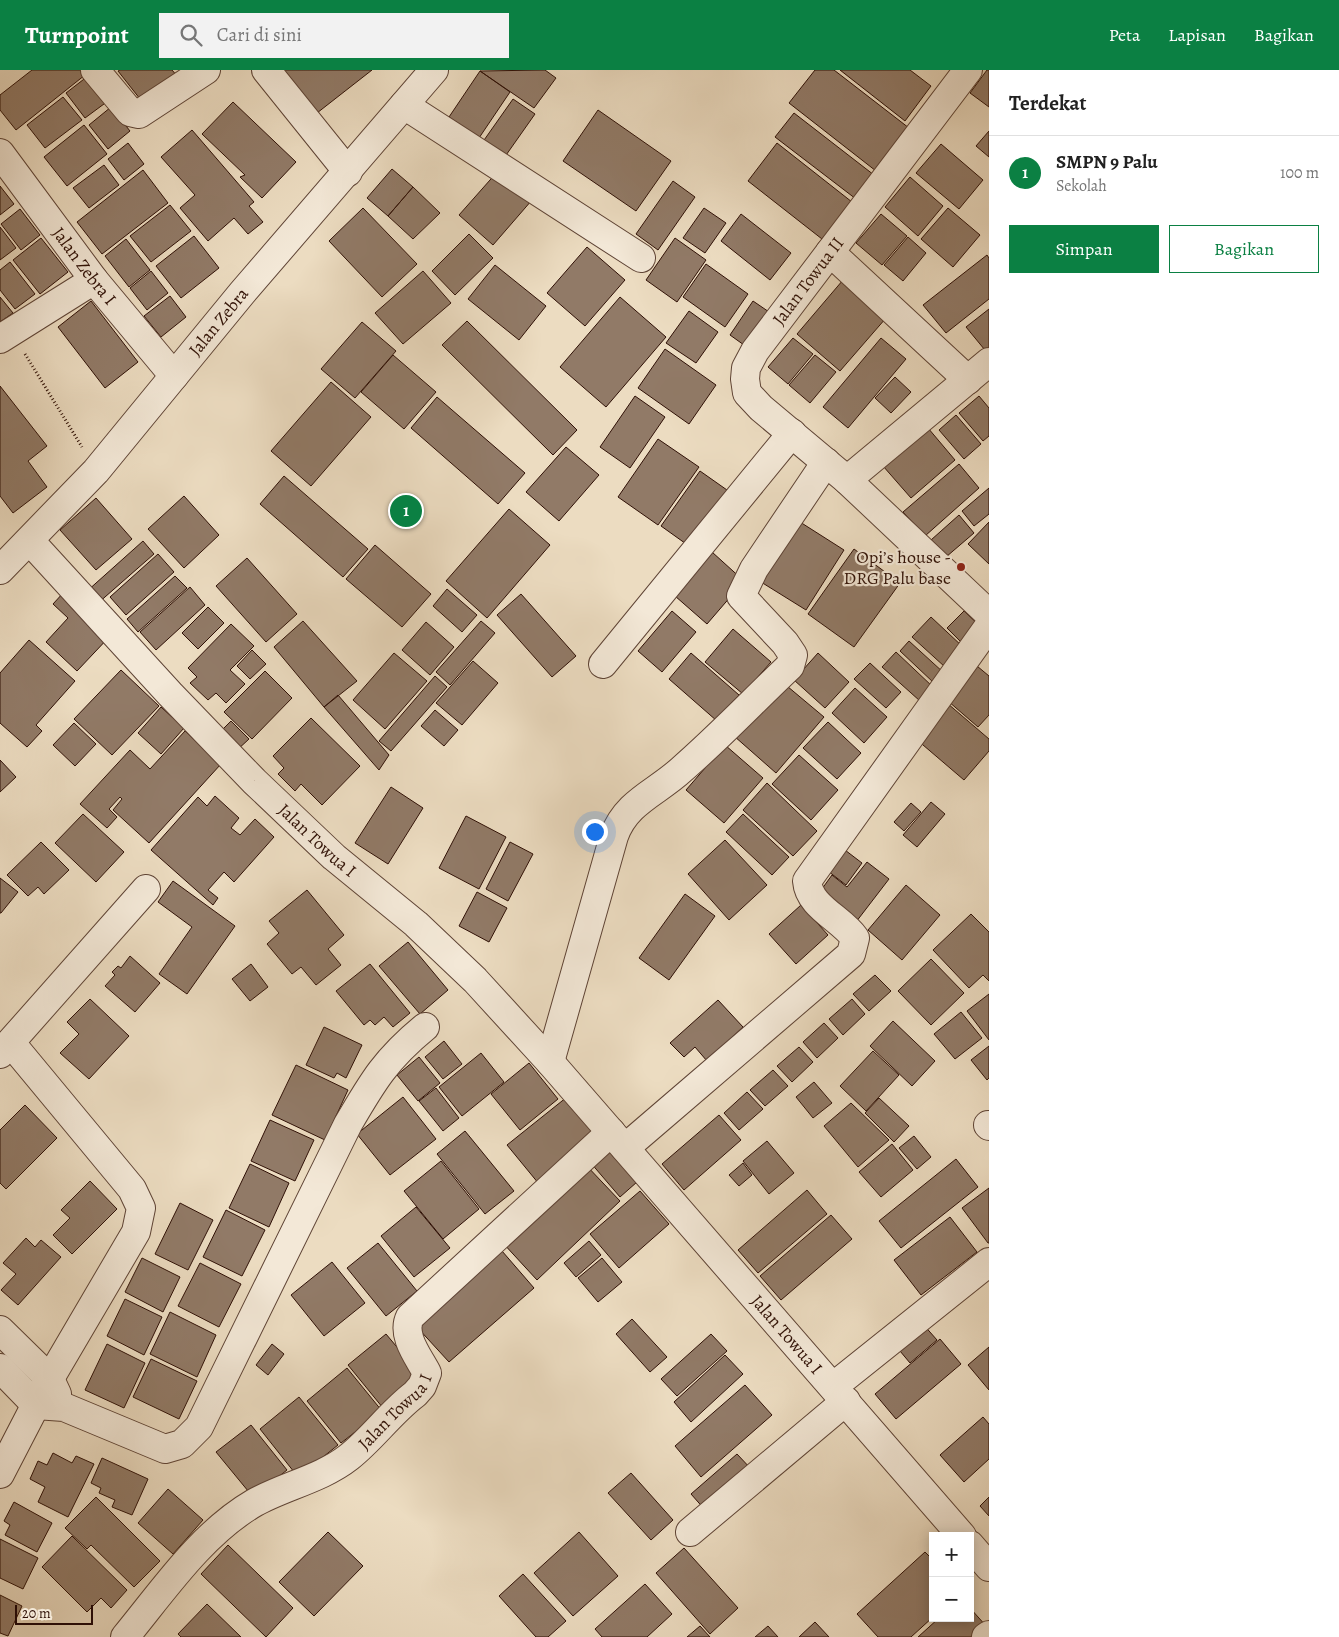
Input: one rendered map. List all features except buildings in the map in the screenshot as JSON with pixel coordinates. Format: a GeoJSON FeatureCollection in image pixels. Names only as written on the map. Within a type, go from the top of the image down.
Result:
{"type":"FeatureCollection","features":[{"type":"Feature","properties":{"kind":"street"},"geometry":{"type":"LineString","coordinates":[[95,70],[130,112],[139,114],[206,70]]}},
{"type":"Feature","properties":{"kind":"street"},"geometry":{"type":"LineString","coordinates":[[266,70],[348,172]]}},
{"type":"Feature","properties":{"kind":"street","name":"Jalan Zebra"},"geometry":{"type":"LineString","coordinates":[[0,570],[96,471],[174,376],[434,70]]}},
{"type":"Feature","properties":{"kind":"street","name":"Jalan Towua II"},"geometry":{"type":"LineString","coordinates":[[968,70],[755,351],[746,368],[745,379],[748,393],[847,480],[989,616]]}},
{"type":"Feature","properties":{"kind":"street"},"geometry":{"type":"LineString","coordinates":[[404,105],[641,258]]}},
{"type":"Feature","properties":{"kind":"street","name":"Jalan Zebra I"},"geometry":{"type":"LineString","coordinates":[[0,153],[94,280],[174,376]]}},
{"type":"Feature","properties":{"kind":"street"},"geometry":{"type":"LineString","coordinates":[[830,252],[968,380]]}},
{"type":"Feature","properties":{"kind":"street"},"geometry":{"type":"LineString","coordinates":[[6,336],[94,280]]}},
{"type":"Feature","properties":{"kind":"street"},"geometry":{"type":"LineString","coordinates":[[847,480],[989,362]]}},
{"type":"Feature","properties":{"kind":"street"},"geometry":{"type":"LineString","coordinates":[[603,664],[792,433]]}},
{"type":"Feature","properties":{"kind":"street"},"geometry":{"type":"LineString","coordinates":[[550,1062],[620,819],[630,808],[681,770],[790,666],[793,655],[785,643],[741,596],[754,569],[826,462]]}},
{"type":"Feature","properties":{"kind":"street","name":"Jalan Towua I"},"geometry":{"type":"LineString","coordinates":[[30,541],[170,694],[254,781],[334,857],[422,930],[475,980],[550,1062],[959,1532]]}},
{"type":"Feature","properties":{"kind":"street"},"geometry":{"type":"LineString","coordinates":[[618,1140],[851,954],[855,938],[848,928],[814,900],[808,892],[807,881],[989,616]]}},
{"type":"Feature","properties":{"kind":"street"},"geometry":{"type":"LineString","coordinates":[[0,1474],[50,1379],[136,1232],[141,1208],[132,1189],[6,1049],[146,889]]}},
{"type":"Feature","properties":{"kind":"street"},"geometry":{"type":"LineString","coordinates":[[0,1368],[36,1405],[64,1407],[165,1449],[182,1444],[191,1437],[199,1427],[348,1124],[374,1078],[399,1048],[425,1027]]}},
{"type":"Feature","properties":{"kind":"street","name":"Jalan Towua I"},"geometry":{"type":"LineString","coordinates":[[125,1637],[176,1574],[231,1520],[253,1504],[328,1470],[349,1457],[415,1394],[422,1386],[427,1373],[407,1334],[406,1326],[410,1317],[618,1140]]}},
{"type":"Feature","properties":{"kind":"street"},"geometry":{"type":"LineString","coordinates":[[690,1532],[840,1394],[989,1262]]}},
{"type":"Feature","properties":{"kind":"street"},"geometry":{"type":"LineString","coordinates":[[0,1330],[50,1379],[64,1407]]}},
{"type":"Feature","properties":{"kind":"street"},"geometry":{"type":"LineString","coordinates":[[974,1550],[989,1567]]}},
{"type":"Feature","properties":{"kind":"path"},"geometry":{"type":"LineString","coordinates":[[6,336],[96,471]]}},
{"type":"Feature","properties":{"kind":"place","name":"SMPN 9 Palu"},"geometry":{"type":"Point","coordinates":[406,511]}},
{"type":"Feature","properties":{"kind":"place","name":"Opi’s house - DRG Palu base"},"geometry":{"type":"Point","coordinates":[961,567]}}]}
